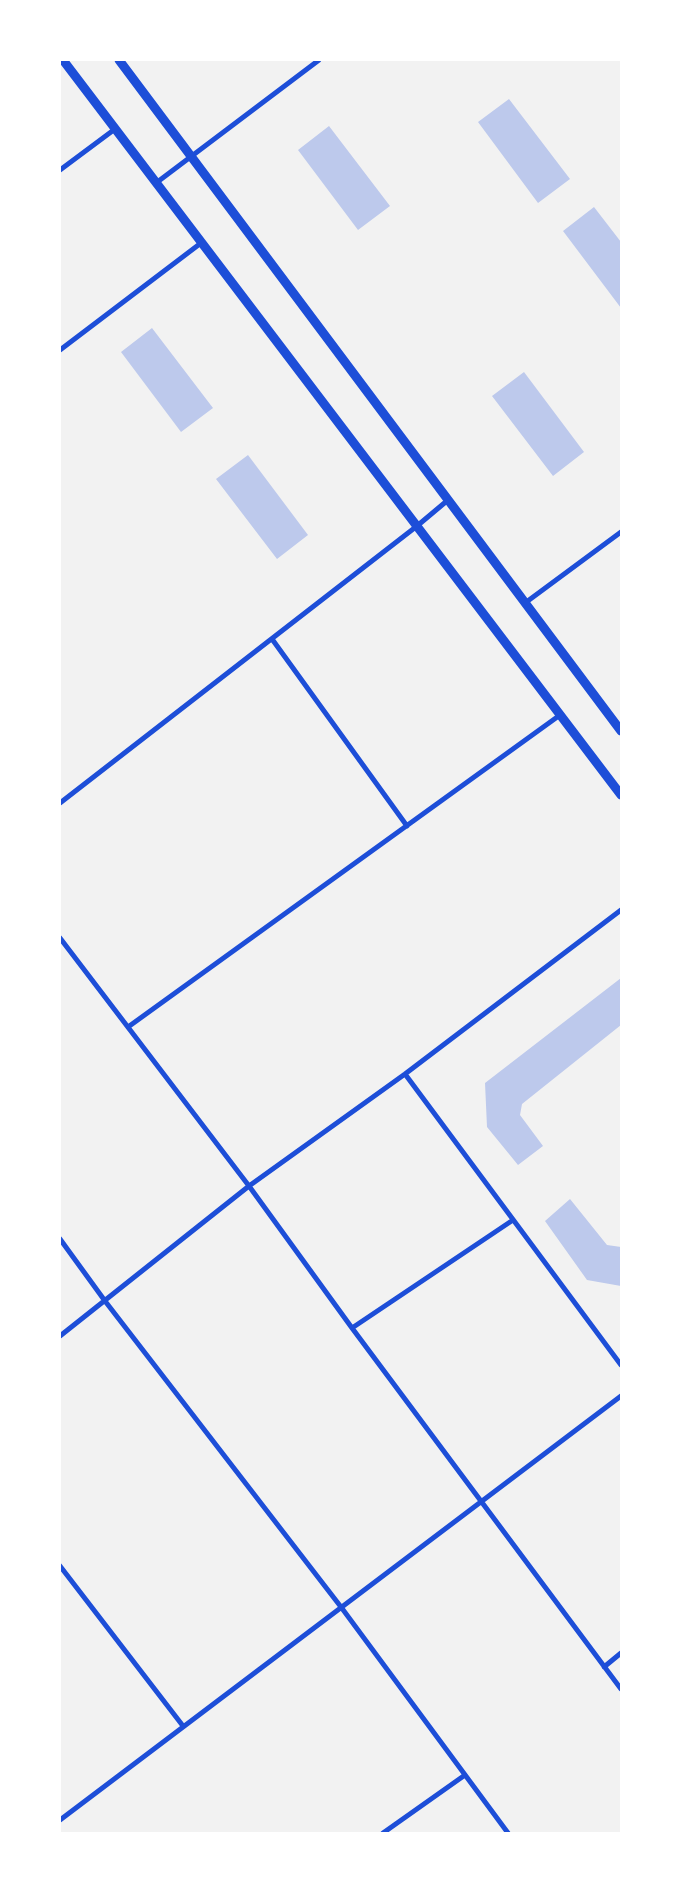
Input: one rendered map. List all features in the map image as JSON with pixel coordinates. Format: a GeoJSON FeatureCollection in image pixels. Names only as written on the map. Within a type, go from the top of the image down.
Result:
{"type":"FeatureCollection","features":[{"type":"Feature","properties":{"kind":"street"},"geometry":{"type":"LineString","coordinates":[[63,60],[621,795]]}},
{"type":"Feature","properties":{"kind":"street"},"geometry":{"type":"LineString","coordinates":[[119,60],[621,731]]}},
{"type":"Feature","properties":{"kind":"street"},"geometry":{"type":"LineString","coordinates":[[156,183],[319,60]]}},
{"type":"Feature","properties":{"kind":"street"},"geometry":{"type":"LineString","coordinates":[[60,170],[115,129]]}},
{"type":"Feature","properties":{"kind":"street"},"geometry":{"type":"LineString","coordinates":[[60,350],[201,243]]}},
{"type":"Feature","properties":{"kind":"street"},"geometry":{"type":"LineString","coordinates":[[60,803],[448,500]]}},
{"type":"Feature","properties":{"kind":"street"},"geometry":{"type":"LineString","coordinates":[[525,603],[621,532]]}},
{"type":"Feature","properties":{"kind":"street"},"geometry":{"type":"LineString","coordinates":[[272,639],[407,826]]}},
{"type":"Feature","properties":{"kind":"street"},"geometry":{"type":"LineString","coordinates":[[128,1027],[560,715]]}},
{"type":"Feature","properties":{"kind":"street"},"geometry":{"type":"LineString","coordinates":[[60,1336],[249,1186],[405,1074],[621,910]]}},
{"type":"Feature","properties":{"kind":"street"},"geometry":{"type":"LineString","coordinates":[[60,938],[249,1186],[352,1328],[621,1689]]}},
{"type":"Feature","properties":{"kind":"street"},"geometry":{"type":"LineString","coordinates":[[405,1074],[621,1366]]}},
{"type":"Feature","properties":{"kind":"street"},"geometry":{"type":"LineString","coordinates":[[352,1328],[513,1220]]}},
{"type":"Feature","properties":{"kind":"street"},"geometry":{"type":"LineString","coordinates":[[60,1239],[105,1301],[340,1607],[508,1833]]}},
{"type":"Feature","properties":{"kind":"street"},"geometry":{"type":"LineString","coordinates":[[60,1820],[621,1396]]}},
{"type":"Feature","properties":{"kind":"street"},"geometry":{"type":"LineString","coordinates":[[60,1566],[183,1726]]}},
{"type":"Feature","properties":{"kind":"street"},"geometry":{"type":"LineString","coordinates":[[604,1666],[621,1653]]}},
{"type":"Feature","properties":{"kind":"street"},"geometry":{"type":"LineString","coordinates":[[383,1833],[465,1774]]}},
{"type":"Feature","properties":{"kind":"building"},"geometry":{"type":"Polygon","coordinates":[[[509,99],[570,179],[538,203],[478,122],[509,99]]]}},
{"type":"Feature","properties":{"kind":"building"},"geometry":{"type":"Polygon","coordinates":[[[329,126],[390,206],[358,230],[298,150],[329,126]]]}},
{"type":"Feature","properties":{"kind":"building"},"geometry":{"type":"Polygon","coordinates":[[[594,207],[621,242],[621,308],[563,231],[594,207]]]}},
{"type":"Feature","properties":{"kind":"building"},"geometry":{"type":"Polygon","coordinates":[[[152,328],[213,408],[181,432],[121,352],[152,328]]]}},
{"type":"Feature","properties":{"kind":"building"},"geometry":{"type":"Polygon","coordinates":[[[524,372],[584,452],[553,476],[492,396],[524,372]]]}},
{"type":"Feature","properties":{"kind":"building"},"geometry":{"type":"Polygon","coordinates":[[[248,455],[308,535],[277,559],[216,479],[248,455]]]}},
{"type":"Feature","properties":{"kind":"building"},"geometry":{"type":"Polygon","coordinates":[[[621,978],[621,1025],[522,1104],[520,1115],[543,1146],[518,1165],[487,1127],[485,1083],[621,978]]]}},
{"type":"Feature","properties":{"kind":"building"},"geometry":{"type":"Polygon","coordinates":[[[570,1199],[607,1245],[621,1247],[621,1286],[587,1280],[545,1221],[570,1199]]]}}]}
